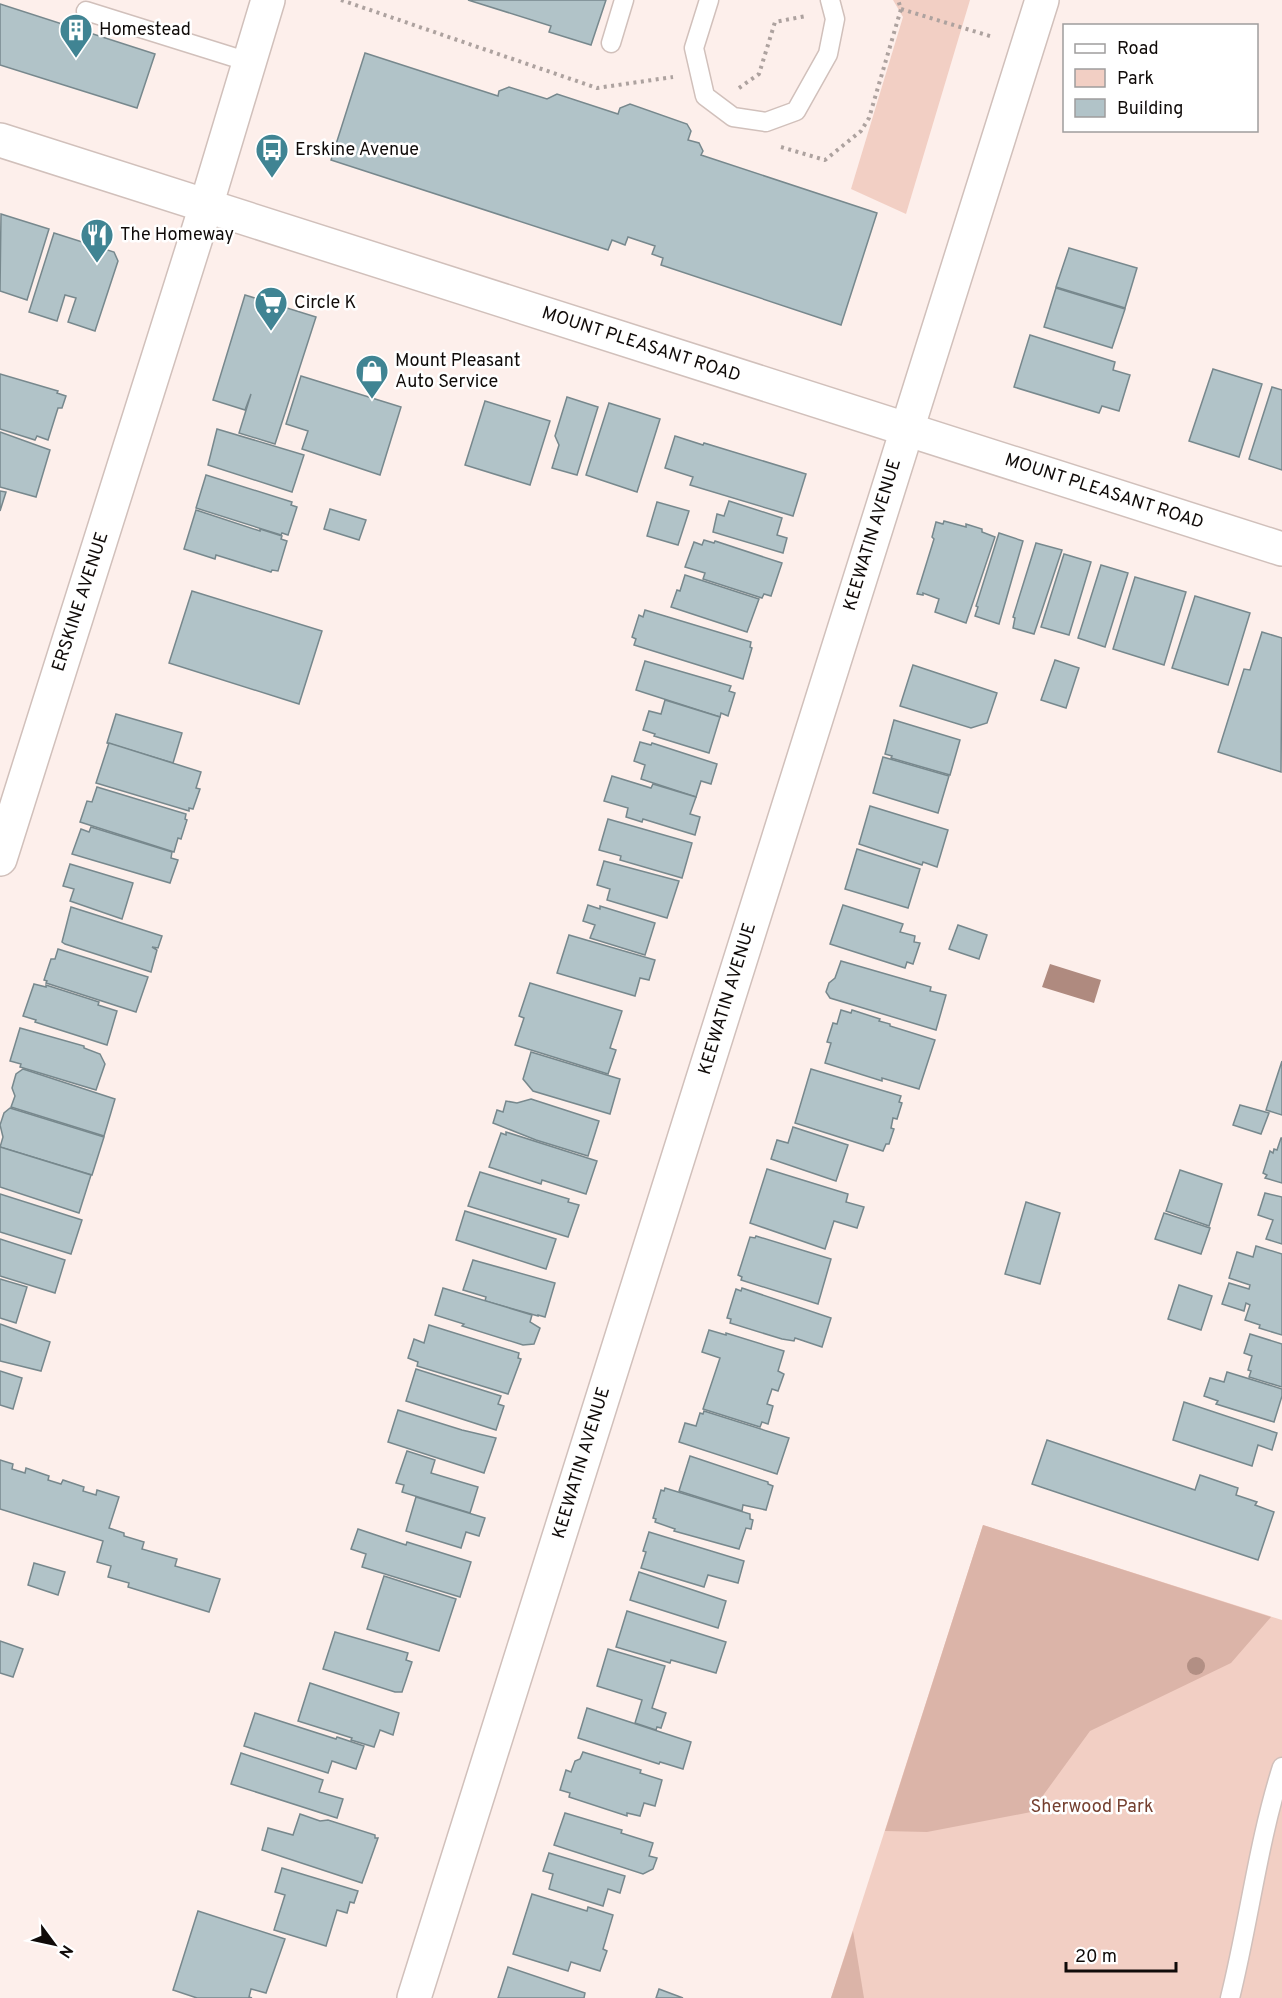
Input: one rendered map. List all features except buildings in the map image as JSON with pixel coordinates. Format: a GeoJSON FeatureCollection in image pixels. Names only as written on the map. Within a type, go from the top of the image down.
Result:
{"type":"FeatureCollection","features":[{"type":"Feature","properties":{"kind":"street","name":"ERSKINE AVENUE"},"geometry":{"type":"LineString","coordinates":[[0,859],[206,206],[268,0]]}},
{"type":"Feature","properties":{"kind":"street","name":"KEEWATIN AVENUE"},"geometry":{"type":"LineString","coordinates":[[414,1998],[1041,0]]}},
{"type":"Feature","properties":{"kind":"street","name":"MOUNT PLEASANT ROAD"},"geometry":{"type":"LineString","coordinates":[[0,140],[1282,549]]}},
{"type":"Feature","properties":{"kind":"lane"},"geometry":{"type":"LineString","coordinates":[[611,43],[624,0]]}},
{"type":"Feature","properties":{"kind":"lane"},"geometry":{"type":"LineString","coordinates":[[709,0],[694,48],[705,96],[733,117],[766,122],[796,111],[828,54],[836,19],[831,5]]}},
{"type":"Feature","properties":{"kind":"lane"},"geometry":{"type":"LineString","coordinates":[[86,11],[249,62]]}},
{"type":"Feature","properties":{"kind":"lane"},"geometry":{"type":"LineString","coordinates":[[1230,1998],[1266,1827],[1282,1767]]}},
{"type":"Feature","properties":{"kind":"path"},"geometry":{"type":"LineString","coordinates":[[341,0],[597,88],[700,73]]}},
{"type":"Feature","properties":{"kind":"path"},"geometry":{"type":"LineString","coordinates":[[716,104],[759,74],[775,22],[831,5]]}},
{"type":"Feature","properties":{"kind":"path"},"geometry":{"type":"LineString","coordinates":[[901,9],[999,39]]}},
{"type":"Feature","properties":{"kind":"green space"},"geometry":{"type":"Polygon","coordinates":[[[893,0],[970,0],[906,214],[851,189],[903,17],[893,0]]]}},
{"type":"Feature","properties":{"kind":"green space","name":"Sherwood Park"},"geometry":{"type":"Polygon","coordinates":[[[983,1525],[1282,1620],[1282,1998],[831,1998],[983,1525]]]}},
{"type":"Feature","properties":{"kind":"shaded area"},"geometry":{"type":"Polygon","coordinates":[[[1050,964],[1101,980],[1094,1003],[1042,987],[1050,964]]]}},
{"type":"Feature","properties":{"kind":"shaded area"},"geometry":{"type":"Polygon","coordinates":[[[983,1525],[1271,1617],[1231,1663],[1090,1731],[1031,1812],[927,1832],[885,1831],[983,1525]]]}},
{"type":"Feature","properties":{"kind":"shaded area"},"geometry":{"type":"Polygon","coordinates":[[[853,1931],[864,1998],[831,1998],[853,1931]]]}},
{"type":"Feature","properties":{"kind":"place","name":"Homestead"},"geometry":{"type":"Point","coordinates":[76,59]}},
{"type":"Feature","properties":{"kind":"place","name":"Erskine Avenue"},"geometry":{"type":"Point","coordinates":[272,179]}},
{"type":"Feature","properties":{"kind":"place","name":"The Homeway"},"geometry":{"type":"Point","coordinates":[97,264]}},
{"type":"Feature","properties":{"kind":"place","name":"Circle K"},"geometry":{"type":"Point","coordinates":[271,332]}},
{"type":"Feature","properties":{"kind":"place","name":"Mount Pleasant Auto Service"},"geometry":{"type":"Point","coordinates":[372,400]}}]}
